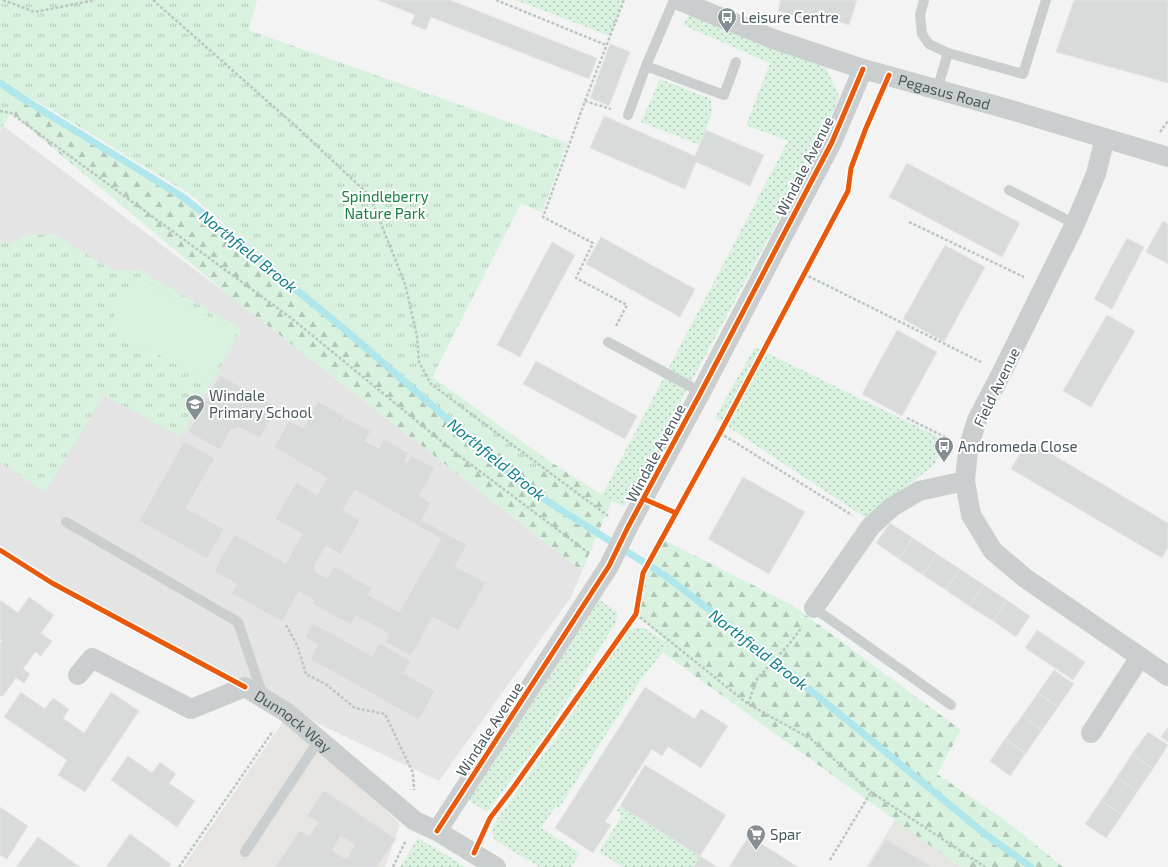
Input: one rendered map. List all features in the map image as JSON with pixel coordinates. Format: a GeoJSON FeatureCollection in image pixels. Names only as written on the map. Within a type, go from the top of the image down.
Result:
{"type":"FeatureCollection","features":[{"type":"Feature","properties":{"kind":"street","name":"Pegasus Road"},"geometry":{"type":"LineString","coordinates":[[678,0],[773,39],[863,69],[1011,110],[1168,157]]}},
{"type":"Feature","properties":{"kind":"street","name":"Windale Avenue"},"geometry":{"type":"LineString","coordinates":[[437,831],[611,562],[832,142],[863,69]]}},
{"type":"Feature","properties":{"kind":"street","name":"Field Avenue"},"geometry":{"type":"LineString","coordinates":[[1105,138],[1096,174],[1075,224],[977,420],[968,449],[966,481],[970,515],[993,551],[1025,578],[1140,657],[1166,669]]}},
{"type":"Feature","properties":{"kind":"street"},"geometry":{"type":"LineString","coordinates":[[814,608],[871,526],[892,507],[919,491],[966,481]]}},
{"type":"Feature","properties":{"kind":"street"},"geometry":{"type":"LineString","coordinates":[[1091,733],[1140,657]]}},
{"type":"Feature","properties":{"kind":"street","name":"Dunnock Way"},"geometry":{"type":"LineString","coordinates":[[78,675],[92,658],[191,709],[245,687],[286,712],[415,821],[437,831],[496,867]]}},
{"type":"Feature","properties":{"kind":"lane"},"geometry":{"type":"LineString","coordinates":[[628,115],[646,66],[674,0]]}},
{"type":"Feature","properties":{"kind":"lane"},"geometry":{"type":"LineString","coordinates":[[924,0],[920,15],[922,34],[929,44],[948,53],[1023,74],[1046,0]]}},
{"type":"Feature","properties":{"kind":"lane"},"geometry":{"type":"LineString","coordinates":[[937,90],[948,53]]}},
{"type":"Feature","properties":{"kind":"lane"},"geometry":{"type":"LineString","coordinates":[[646,66],[724,96],[736,62]]}},
{"type":"Feature","properties":{"kind":"lane"},"geometry":{"type":"LineString","coordinates":[[1009,190],[1075,224]]}},
{"type":"Feature","properties":{"kind":"lane"},"geometry":{"type":"LineString","coordinates":[[608,342],[701,392]]}},
{"type":"Feature","properties":{"kind":"lane"},"geometry":{"type":"LineString","coordinates":[[66,522],[238,622],[264,698]]}},
{"type":"Feature","properties":{"kind":"lane"},"geometry":{"type":"LineString","coordinates":[[814,608],[951,705]]}},
{"type":"Feature","properties":{"kind":"lane"},"geometry":{"type":"LineString","coordinates":[[245,852],[319,740]]}},
{"type":"Feature","properties":{"kind":"path"},"geometry":{"type":"LineString","coordinates":[[3,0],[35,12],[95,0]]}},
{"type":"Feature","properties":{"kind":"path"},"geometry":{"type":"LineString","coordinates":[[153,0],[300,130],[370,196],[405,284],[417,336],[419,362],[431,384],[606,516],[630,524]]}},
{"type":"Feature","properties":{"kind":"path"},"geometry":{"type":"LineString","coordinates":[[496,0],[606,45]]}},
{"type":"Feature","properties":{"kind":"path"},"geometry":{"type":"LineString","coordinates":[[608,342],[627,305],[576,278],[593,243],[543,217],[585,101],[624,0]]}},
{"type":"Feature","properties":{"kind":"path"},"geometry":{"type":"LineString","coordinates":[[585,101],[628,115]]}},
{"type":"Feature","properties":{"kind":"path"},"geometry":{"type":"LineString","coordinates":[[0,111],[11,113],[291,318],[457,454],[588,553],[611,562]]}},
{"type":"Feature","properties":{"kind":"path"},"geometry":{"type":"LineString","coordinates":[[909,222],[1044,287]]}},
{"type":"Feature","properties":{"kind":"path"},"geometry":{"type":"LineString","coordinates":[[801,281],[808,267]]}},
{"type":"Feature","properties":{"kind":"path"},"geometry":{"type":"LineString","coordinates":[[804,274],[1002,372]]}},
{"type":"Feature","properties":{"kind":"path"},"geometry":{"type":"LineString","coordinates":[[907,418],[968,449]]}},
{"type":"Feature","properties":{"kind":"path"},"geometry":{"type":"LineString","coordinates":[[716,440],[724,426]]}},
{"type":"Feature","properties":{"kind":"path"},"geometry":{"type":"LineString","coordinates":[[720,433],[871,526]]}},
{"type":"Feature","properties":{"kind":"path"},"geometry":{"type":"LineString","coordinates":[[632,621],[636,614],[637,608]]}},
{"type":"Feature","properties":{"kind":"path"},"geometry":{"type":"LineString","coordinates":[[636,614],[748,704],[811,739],[870,792],[985,867]]}},
{"type":"Feature","properties":{"kind":"path"},"geometry":{"type":"LineString","coordinates":[[286,625],[297,645],[306,674],[327,685],[355,708],[385,714],[413,773],[415,821],[393,867]]}},
{"type":"Feature","properties":{"kind":"path"},"geometry":{"type":"LineString","coordinates":[[748,704],[757,679],[790,643]]}},
{"type":"Feature","properties":{"kind":"path"},"geometry":{"type":"LineString","coordinates":[[179,867],[286,712]]}},
{"type":"Feature","properties":{"kind":"path"},"geometry":{"type":"LineString","coordinates":[[830,860],[864,805],[870,792]]}},
{"type":"Feature","properties":{"kind":"shaded area","name":"Windale Primary School"},"geometry":{"type":"Polygon","coordinates":[[[3,126],[230,296],[582,571],[571,597],[439,781],[287,709],[237,678],[53,580],[0,547],[0,130],[3,126]]]}},
{"type":"Feature","properties":{"kind":"shaded area"},"geometry":{"type":"Polygon","coordinates":[[[287,716],[400,824],[385,867],[183,867],[287,716]]]}},
{"type":"Feature","properties":{"kind":"shaded area"},"geometry":{"type":"Polygon","coordinates":[[[895,820],[960,867],[866,867],[895,820]]]}},
{"type":"Feature","properties":{"kind":"green space","name":"Spindleberry Nature Park"},"geometry":{"type":"Polygon","coordinates":[[[0,0],[257,0],[248,30],[567,143],[542,212],[521,203],[432,377],[549,461],[612,501],[582,571],[230,296],[11,113],[22,98],[183,197],[324,312],[193,196],[44,105],[23,95],[0,0]]]}},
{"type":"Feature","properties":{"kind":"green space","name":"Spindleberry Nature Park"},"geometry":{"type":"Polygon","coordinates":[[[0,0],[257,0],[248,30],[567,143],[542,212],[521,203],[432,377],[549,461],[536,480],[411,388],[193,196],[44,105],[23,95],[0,130],[0,0]]]}},
{"type":"Feature","properties":{"kind":"green space"},"geometry":{"type":"Polygon","coordinates":[[[516,0],[624,0],[610,36],[516,0]]]}},
{"type":"Feature","properties":{"kind":"green space"},"geometry":{"type":"Polygon","coordinates":[[[689,15],[826,68],[839,96],[835,108],[789,200],[624,507],[602,495],[788,141],[746,125],[770,63],[683,25],[689,15]]]}},
{"type":"Feature","properties":{"kind":"green space"},"geometry":{"type":"Polygon","coordinates":[[[660,79],[711,99],[712,112],[700,145],[641,122],[660,79]]]}},
{"type":"Feature","properties":{"kind":"green space"},"geometry":{"type":"Polygon","coordinates":[[[54,234],[112,270],[139,270],[242,329],[180,437],[104,395],[45,492],[0,462],[0,240],[10,244],[27,235],[54,234]]]}},
{"type":"Feature","properties":{"kind":"green space"},"geometry":{"type":"Polygon","coordinates":[[[136,276],[237,332],[209,383],[108,327],[136,276]]]}},
{"type":"Feature","properties":{"kind":"green space"},"geometry":{"type":"Polygon","coordinates":[[[755,347],[945,440],[935,464],[906,487],[869,520],[715,418],[755,347]]]}},
{"type":"Feature","properties":{"kind":"green space"},"geometry":{"type":"Polygon","coordinates":[[[662,539],[792,605],[961,730],[937,774],[1002,818],[1063,867],[960,867],[666,655],[663,652],[669,644],[636,614],[643,573],[662,539]]]}},
{"type":"Feature","properties":{"kind":"green space"},"geometry":{"type":"Polygon","coordinates":[[[597,598],[617,612],[615,624],[546,734],[487,812],[467,799],[583,625],[597,598]]]}},
{"type":"Feature","properties":{"kind":"green space"},"geometry":{"type":"Polygon","coordinates":[[[635,628],[644,628],[669,644],[640,681],[559,808],[556,806],[541,828],[580,853],[571,867],[539,867],[494,839],[492,830],[495,822],[560,732],[619,638],[635,628]]]}},
{"type":"Feature","properties":{"kind":"green space"},"geometry":{"type":"Polygon","coordinates":[[[620,806],[700,856],[694,867],[623,867],[599,852],[622,815],[617,811],[620,806]]]}},
{"type":"Feature","properties":{"kind":"green space"},"geometry":{"type":"Polygon","coordinates":[[[418,838],[466,867],[400,867],[418,838]]]}},
{"type":"Feature","properties":{"kind":"building"},"geometry":{"type":"Polygon","coordinates":[[[378,0],[450,0],[597,58],[589,79],[431,17],[426,30],[411,24],[415,15],[378,0]]]}},
{"type":"Feature","properties":{"kind":"building"},"geometry":{"type":"Polygon","coordinates":[[[781,0],[857,0],[849,25],[819,15],[816,23],[778,11],[781,0]]]}},
{"type":"Feature","properties":{"kind":"building"},"geometry":{"type":"Polygon","coordinates":[[[1074,0],[1168,0],[1168,83],[1056,52],[1074,0]]]}},
{"type":"Feature","properties":{"kind":"building"},"geometry":{"type":"Polygon","coordinates":[[[610,44],[630,52],[609,106],[590,98],[610,44]]]}},
{"type":"Feature","properties":{"kind":"building"},"geometry":{"type":"Polygon","coordinates":[[[604,116],[695,156],[706,130],[764,155],[750,186],[696,162],[685,189],[590,148],[604,116]]]}},
{"type":"Feature","properties":{"kind":"building"},"geometry":{"type":"Polygon","coordinates":[[[907,163],[1020,223],[1002,257],[889,197],[907,163]]]}},
{"type":"Feature","properties":{"kind":"building"},"geometry":{"type":"Polygon","coordinates":[[[1163,221],[1168,224],[1168,264],[1146,252],[1163,221]]]}},
{"type":"Feature","properties":{"kind":"building"},"geometry":{"type":"Polygon","coordinates":[[[601,237],[695,289],[680,317],[586,264],[601,237]]]}},
{"type":"Feature","properties":{"kind":"building"},"geometry":{"type":"Polygon","coordinates":[[[1127,238],[1144,247],[1112,309],[1094,299],[1127,238]]]}},
{"type":"Feature","properties":{"kind":"building"},"geometry":{"type":"Polygon","coordinates":[[[552,242],[575,255],[520,357],[497,345],[552,242]]]}},
{"type":"Feature","properties":{"kind":"building"},"geometry":{"type":"Polygon","coordinates":[[[945,245],[985,267],[944,342],[903,319],[945,245]]]}},
{"type":"Feature","properties":{"kind":"building"},"geometry":{"type":"Polygon","coordinates":[[[1107,315],[1135,331],[1091,407],[1063,391],[1107,315]]]}},
{"type":"Feature","properties":{"kind":"building"},"geometry":{"type":"Polygon","coordinates":[[[897,330],[937,352],[902,416],[862,394],[897,330]]]}},
{"type":"Feature","properties":{"kind":"building"},"geometry":{"type":"Polygon","coordinates":[[[536,361],[637,416],[625,439],[523,384],[536,361]]]}},
{"type":"Feature","properties":{"kind":"building"},"geometry":{"type":"Polygon","coordinates":[[[220,375],[277,407],[260,438],[240,428],[231,430],[220,450],[188,432],[220,375]]]}},
{"type":"Feature","properties":{"kind":"building"},"geometry":{"type":"Polygon","coordinates":[[[318,401],[345,416],[340,426],[345,417],[371,431],[365,441],[379,448],[384,439],[409,453],[404,462],[407,463],[411,455],[435,468],[419,496],[431,503],[422,520],[467,545],[455,566],[486,583],[458,631],[433,617],[411,656],[385,642],[389,634],[356,616],[351,625],[312,604],[314,600],[299,592],[282,622],[231,593],[237,584],[214,571],[234,534],[286,563],[302,534],[275,519],[296,482],[317,495],[327,478],[274,447],[289,420],[303,428],[318,401]],[[355,490],[343,510],[360,520],[341,555],[326,546],[315,565],[316,572],[327,578],[334,566],[372,588],[368,595],[399,612],[441,539],[355,490]]]}},
{"type":"Feature","properties":{"kind":"building"},"geometry":{"type":"Polygon","coordinates":[[[1028,440],[1168,523],[1168,547],[1162,558],[1011,469],[1028,440]]]}},
{"type":"Feature","properties":{"kind":"building"},"geometry":{"type":"Polygon","coordinates":[[[184,441],[215,458],[186,508],[224,529],[207,559],[139,521],[184,441]]]}},
{"type":"Feature","properties":{"kind":"building"},"geometry":{"type":"Polygon","coordinates":[[[743,477],[805,512],[769,574],[708,539],[743,477]]]}},
{"type":"Feature","properties":{"kind":"building"},"geometry":{"type":"Polygon","coordinates":[[[890,523],[913,538],[899,559],[876,543],[890,523]]]}},
{"type":"Feature","properties":{"kind":"building"},"geometry":{"type":"Polygon","coordinates":[[[913,538],[937,554],[923,575],[899,559],[913,538]]]}},
{"type":"Feature","properties":{"kind":"building"},"geometry":{"type":"Polygon","coordinates":[[[937,554],[960,569],[946,590],[923,575],[937,554]]]}},
{"type":"Feature","properties":{"kind":"building"},"geometry":{"type":"Polygon","coordinates":[[[960,569],[984,585],[969,606],[946,590],[960,569]]]}},
{"type":"Feature","properties":{"kind":"building"},"geometry":{"type":"Polygon","coordinates":[[[984,585],[1007,600],[993,621],[969,606],[984,585]]]}},
{"type":"Feature","properties":{"kind":"building"},"geometry":{"type":"Polygon","coordinates":[[[29,597],[54,615],[41,633],[52,641],[41,656],[35,652],[23,669],[30,674],[24,683],[16,678],[2,697],[0,695],[0,644],[2,640],[0,639],[0,600],[18,613],[29,597]]]}},
{"type":"Feature","properties":{"kind":"building"},"geometry":{"type":"Polygon","coordinates":[[[1007,600],[1030,616],[1016,637],[993,621],[1007,600]]]}},
{"type":"Feature","properties":{"kind":"building"},"geometry":{"type":"Polygon","coordinates":[[[313,623],[372,656],[379,643],[411,661],[404,673],[435,691],[419,720],[310,659],[318,645],[305,637],[313,623]]]}},
{"type":"Feature","properties":{"kind":"building"},"geometry":{"type":"Polygon","coordinates":[[[1037,630],[1085,662],[1073,680],[1025,648],[1037,630]]]}},
{"type":"Feature","properties":{"kind":"building"},"geometry":{"type":"Polygon","coordinates":[[[1054,670],[1074,684],[1058,707],[1038,693],[1054,670]]]}},
{"type":"Feature","properties":{"kind":"building"},"geometry":{"type":"Polygon","coordinates":[[[645,687],[695,719],[701,709],[728,726],[701,768],[668,747],[662,756],[652,749],[605,822],[611,825],[593,853],[555,828],[645,687]]]}},
{"type":"Feature","properties":{"kind":"building"},"geometry":{"type":"Polygon","coordinates":[[[21,692],[45,709],[53,698],[69,709],[63,718],[84,733],[111,692],[139,711],[85,792],[58,775],[67,760],[4,717],[21,692]]]}},
{"type":"Feature","properties":{"kind":"building"},"geometry":{"type":"Polygon","coordinates":[[[1038,693],[1058,707],[1042,730],[1022,716],[1038,693]]]}},
{"type":"Feature","properties":{"kind":"building"},"geometry":{"type":"Polygon","coordinates":[[[1022,716],[1042,730],[1026,753],[1005,739],[1022,716]]]}},
{"type":"Feature","properties":{"kind":"building"},"geometry":{"type":"Polygon","coordinates":[[[1168,727],[1168,742],[1161,737],[1168,727]]]}},
{"type":"Feature","properties":{"kind":"building"},"geometry":{"type":"Polygon","coordinates":[[[1148,732],[1168,745],[1153,769],[1132,754],[1148,732]]]}},
{"type":"Feature","properties":{"kind":"building"},"geometry":{"type":"Polygon","coordinates":[[[1005,739],[1026,753],[1010,776],[990,761],[1005,739]]]}},
{"type":"Feature","properties":{"kind":"building"},"geometry":{"type":"Polygon","coordinates":[[[1132,754],[1153,769],[1137,792],[1117,777],[1132,754]]]}},
{"type":"Feature","properties":{"kind":"building"},"geometry":{"type":"Polygon","coordinates":[[[128,756],[152,773],[160,762],[176,774],[169,783],[195,801],[177,827],[111,780],[128,756]]]}},
{"type":"Feature","properties":{"kind":"building"},"geometry":{"type":"Polygon","coordinates":[[[645,765],[726,815],[700,856],[620,806],[645,765]]]}},
{"type":"Feature","properties":{"kind":"building"},"geometry":{"type":"Polygon","coordinates":[[[1117,777],[1137,792],[1122,815],[1101,801],[1117,777]]]}},
{"type":"Feature","properties":{"kind":"building"},"geometry":{"type":"Polygon","coordinates":[[[324,790],[396,839],[377,867],[275,867],[300,830],[309,836],[318,822],[307,816],[324,790]],[[341,836],[332,850],[346,859],[355,845],[341,836]]]}},
{"type":"Feature","properties":{"kind":"building"},"geometry":{"type":"Polygon","coordinates":[[[1101,801],[1122,815],[1106,838],[1085,824],[1101,801]]]}},
{"type":"Feature","properties":{"kind":"building"},"geometry":{"type":"Polygon","coordinates":[[[0,807],[28,826],[7,859],[0,855],[0,807]]]}},
{"type":"Feature","properties":{"kind":"building"},"geometry":{"type":"Polygon","coordinates":[[[130,834],[171,864],[169,867],[106,867],[130,834]]]}},
{"type":"Feature","properties":{"kind":"building","name":"Spar"},"geometry":{"type":"Polygon","coordinates":[[[749,836],[798,867],[729,867],[749,836]]]}},
{"type":"Feature","properties":{"kind":"building"},"geometry":{"type":"Polygon","coordinates":[[[38,837],[80,867],[16,867],[38,837]]]}},
{"type":"Feature","properties":{"kind":"building"},"geometry":{"type":"Polygon","coordinates":[[[886,839],[932,867],[868,867],[886,839]]]}},
{"type":"Feature","properties":{"kind":"building"},"geometry":{"type":"Polygon","coordinates":[[[700,856],[717,867],[694,867],[700,856]]]}},
{"type":"Feature","properties":{"kind":"waterway","name":"Northfield Brook"},"geometry":{"type":"LineString","coordinates":[[0,83],[183,197],[343,328],[528,489],[667,577],[780,665],[985,834],[1031,867]]}},
{"type":"Feature","properties":{"kind":"cycle path"},"geometry":{"type":"LineString","coordinates":[[437,831],[609,566],[628,527],[701,392],[832,142],[863,69]]}},
{"type":"Feature","properties":{"kind":"cycle path"},"geometry":{"type":"LineString","coordinates":[[676,513],[848,191],[851,168],[866,128],[889,75]]}},
{"type":"Feature","properties":{"kind":"cycle path"},"geometry":{"type":"LineString","coordinates":[[474,853],[490,818],[513,788],[636,614],[643,573],[676,513],[644,499]]}},
{"type":"Feature","properties":{"kind":"cycle path"},"geometry":{"type":"LineString","coordinates":[[0,550],[52,583],[245,687]]}},
{"type":"Feature","properties":{"kind":"place","name":"Leisure Centre"},"geometry":{"type":"Point","coordinates":[727,34]}},
{"type":"Feature","properties":{"kind":"place","name":"Windale Primary School"},"geometry":{"type":"Point","coordinates":[195,421]}},
{"type":"Feature","properties":{"kind":"place","name":"Andromeda Close"},"geometry":{"type":"Point","coordinates":[944,463]}},
{"type":"Feature","properties":{"kind":"place","name":"Spar"},"geometry":{"type":"Point","coordinates":[756,851]}}]}
